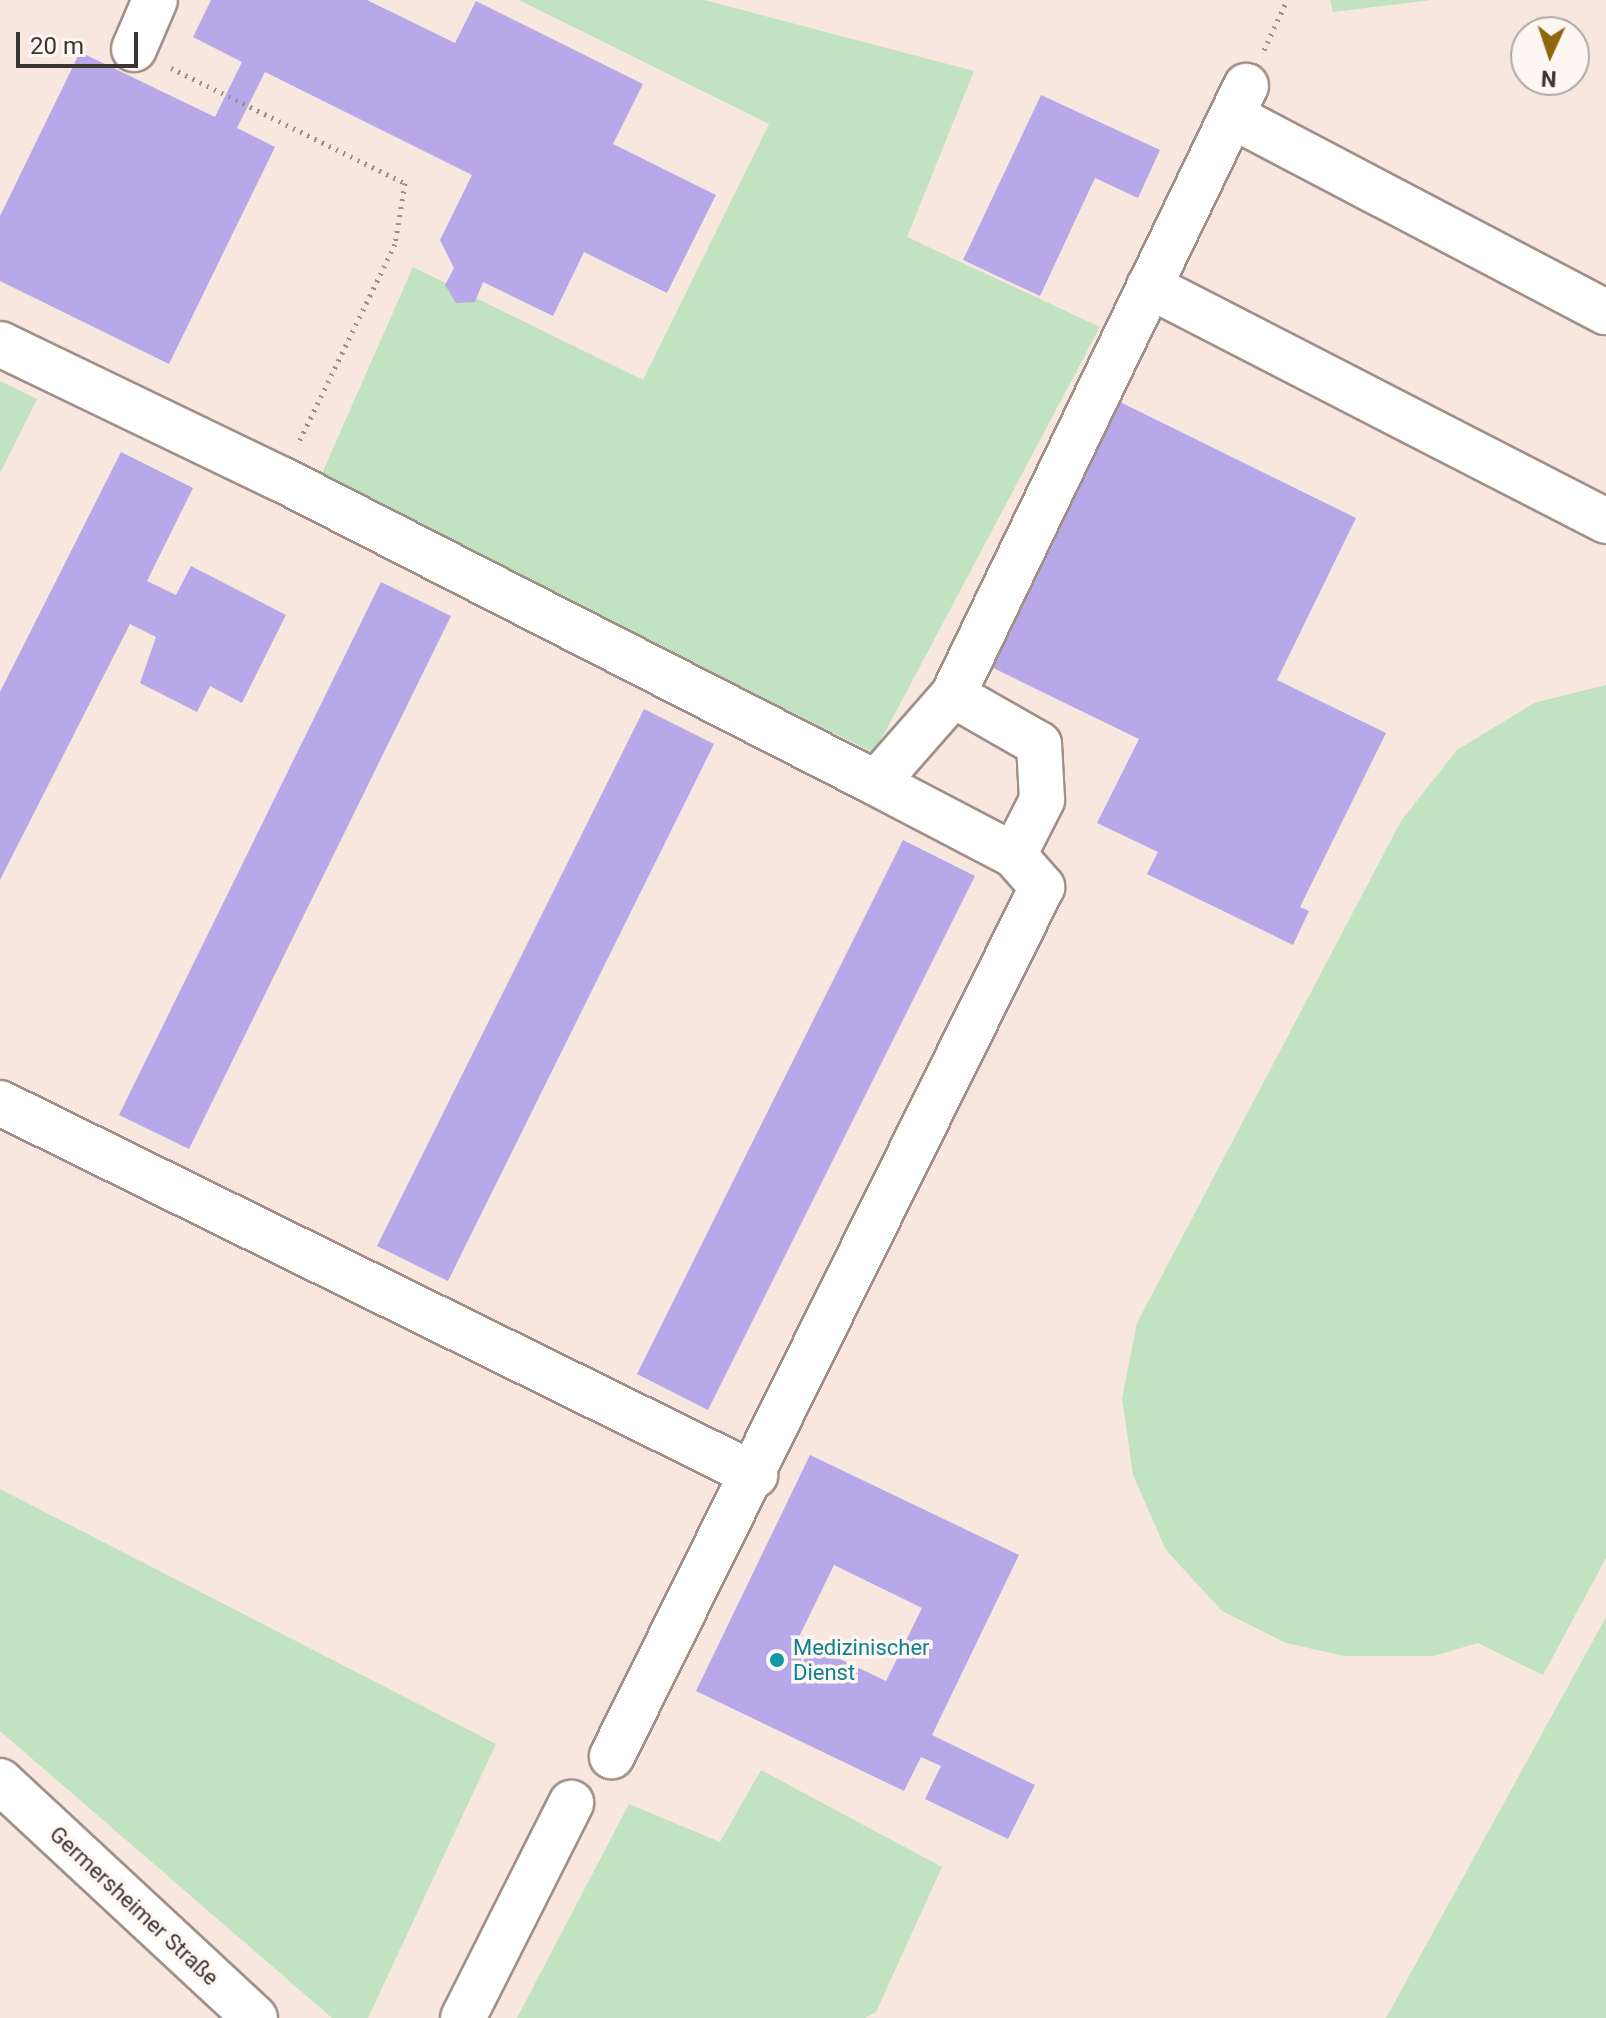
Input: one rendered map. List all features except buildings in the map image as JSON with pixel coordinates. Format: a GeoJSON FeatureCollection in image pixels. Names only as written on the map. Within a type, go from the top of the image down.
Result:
{"type":"FeatureCollection","features":[{"type":"Feature","properties":{"kind":"street"},"geometry":{"type":"LineString","coordinates":[[134,49],[155,0]]}},
{"type":"Feature","properties":{"kind":"street"},"geometry":{"type":"LineString","coordinates":[[876,783],[953,695],[1239,101],[1606,312]]}},
{"type":"Feature","properties":{"kind":"street"},"geometry":{"type":"LineString","coordinates":[[1149,286],[1606,521]]}},
{"type":"Feature","properties":{"kind":"street"},"geometry":{"type":"LineString","coordinates":[[0,344],[281,479],[876,783],[1014,855],[1042,887],[755,1475],[612,1756]]}},
{"type":"Feature","properties":{"kind":"street"},"geometry":{"type":"LineString","coordinates":[[953,695],[1039,744],[1042,800],[1014,855]]}},
{"type":"Feature","properties":{"kind":"street"},"geometry":{"type":"LineString","coordinates":[[0,1103],[755,1475]]}},
{"type":"Feature","properties":{"kind":"street","name":"Germersheimer Straße"},"geometry":{"type":"LineString","coordinates":[[4,1795],[255,2018]]}},
{"type":"Feature","properties":{"kind":"street"},"geometry":{"type":"LineString","coordinates":[[463,2018],[571,1803]]}},
{"type":"Feature","properties":{"kind":"path"},"geometry":{"type":"LineString","coordinates":[[1239,101],[1287,0]]}},
{"type":"Feature","properties":{"kind":"path"},"geometry":{"type":"LineString","coordinates":[[134,49],[405,183],[395,244],[281,479]]}},
{"type":"Feature","properties":{"kind":"green space"},"geometry":{"type":"Polygon","coordinates":[[[519,0],[704,0],[974,71],[907,237],[1100,327],[874,753],[320,478],[413,267],[643,380],[769,124],[519,0]]]}},
{"type":"Feature","properties":{"kind":"green space"},"geometry":{"type":"Polygon","coordinates":[[[1330,0],[1432,0],[1333,12],[1330,0]]]}},
{"type":"Feature","properties":{"kind":"green space"},"geometry":{"type":"Polygon","coordinates":[[[0,381],[37,399],[0,473],[0,381]]]}},
{"type":"Feature","properties":{"kind":"green space"},"geometry":{"type":"Polygon","coordinates":[[[1606,685],[1606,1558],[1543,1675],[1478,1643],[1433,1656],[1344,1656],[1286,1643],[1222,1611],[1166,1550],[1133,1475],[1122,1398],[1137,1323],[1401,821],[1457,750],[1534,703],[1606,685]]]}},
{"type":"Feature","properties":{"kind":"green space"},"geometry":{"type":"Polygon","coordinates":[[[0,1489],[496,1744],[368,2018],[332,2018],[0,1731],[0,1489]]]}},
{"type":"Feature","properties":{"kind":"green space"},"geometry":{"type":"Polygon","coordinates":[[[1606,1617],[1606,2018],[1386,2018],[1606,1617]]]}},
{"type":"Feature","properties":{"kind":"green space"},"geometry":{"type":"Polygon","coordinates":[[[761,1770],[942,1867],[876,2012],[865,2018],[517,2018],[629,1804],[720,1842],[761,1770]]]}},
{"type":"Feature","properties":{"kind":"place","name":"Medizinischer Dienst"},"geometry":{"type":"Point","coordinates":[777,1660]}}]}
